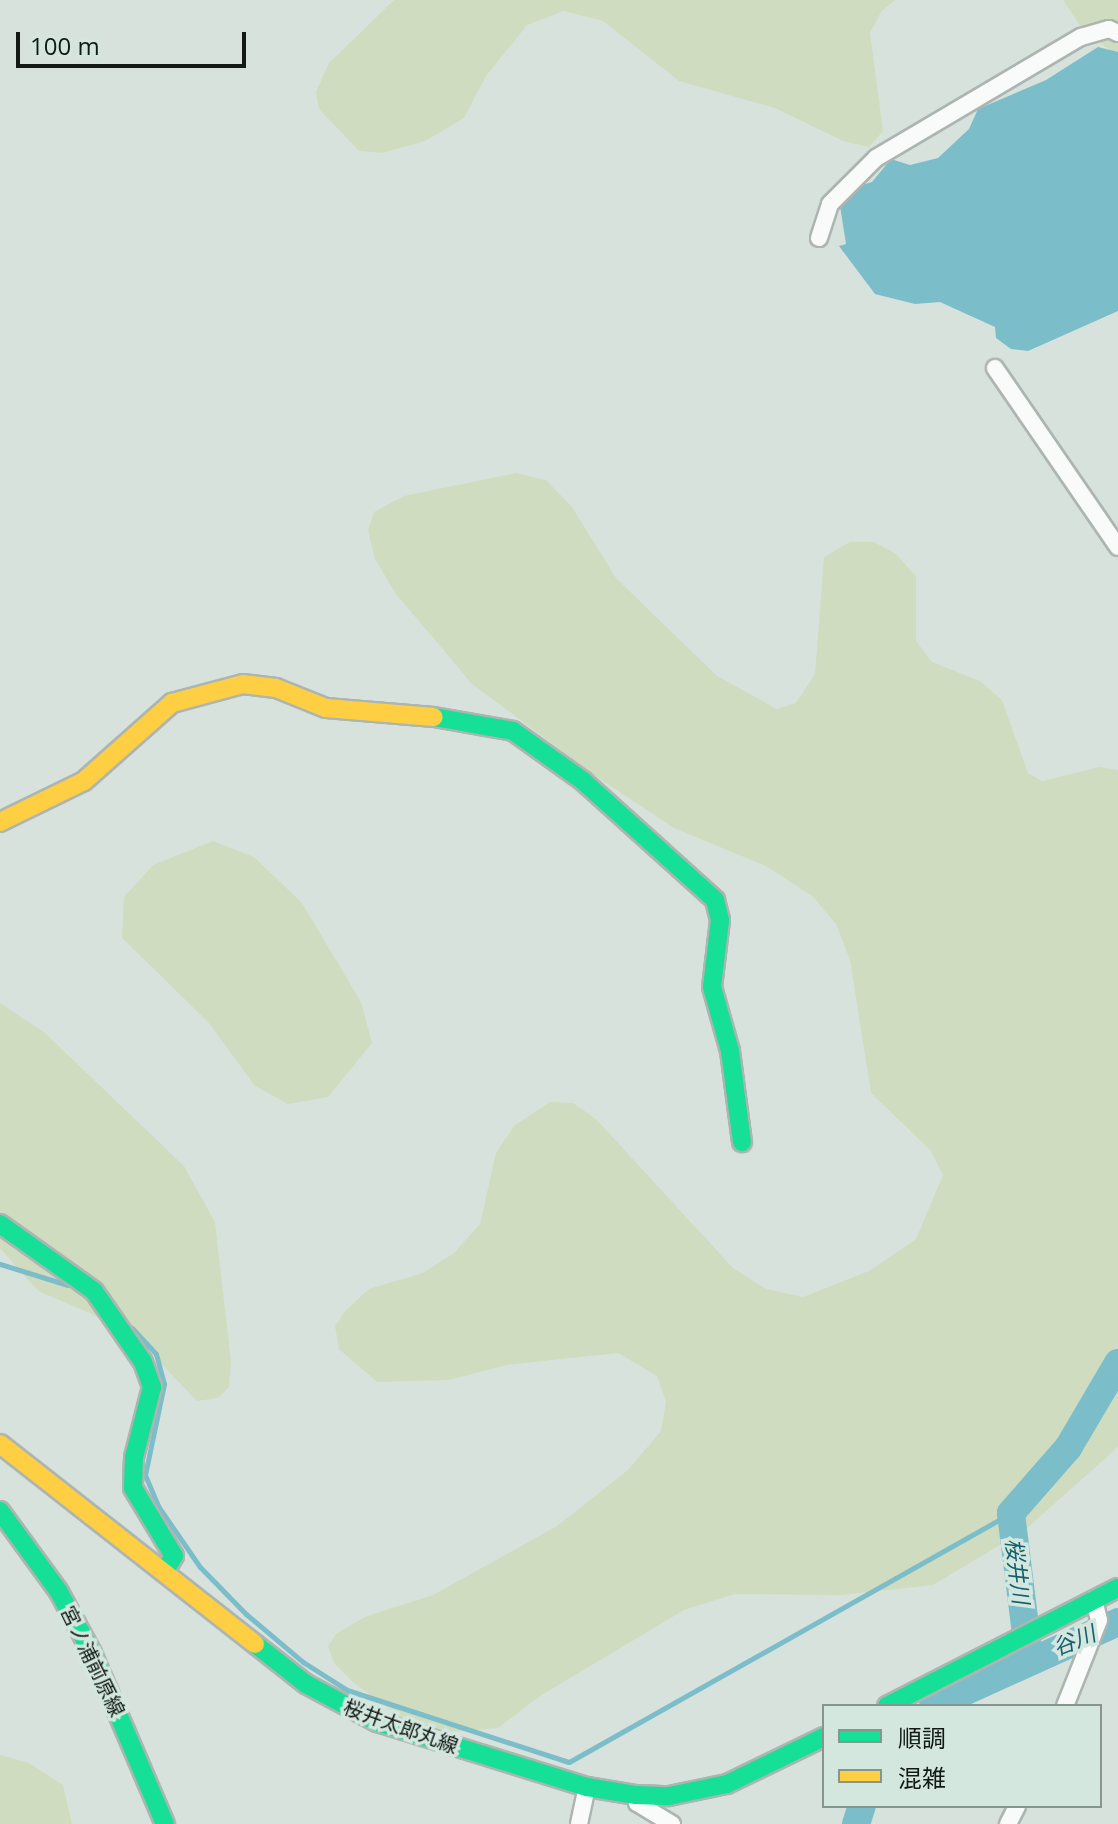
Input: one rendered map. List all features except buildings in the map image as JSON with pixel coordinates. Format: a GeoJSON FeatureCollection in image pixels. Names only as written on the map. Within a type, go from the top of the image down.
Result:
{"type":"FeatureCollection","features":[{"type":"Feature","properties":{"kind":"main road"},"geometry":{"type":"LineString","coordinates":[[0,822],[84,781],[172,703],[243,684],[276,688],[326,708],[456,719],[513,731],[583,781],[715,900],[720,920],[712,987],[730,1051],[742,1142]]}},
{"type":"Feature","properties":{"kind":"main road"},"geometry":{"type":"LineString","coordinates":[[0,1224],[94,1291],[111,1320],[143,1362],[152,1387],[134,1457],[133,1488],[174,1556],[164,1572]]}},
{"type":"Feature","properties":{"kind":"main road","name":"桜井太郎丸線"},"geometry":{"type":"LineString","coordinates":[[0,1444],[346,1709],[587,1787],[636,1795],[669,1796],[727,1784],[822,1738]]}},
{"type":"Feature","properties":{"kind":"main road","name":"宮ノ浦前原線"},"geometry":{"type":"LineString","coordinates":[[0,1511],[59,1592],[92,1653],[165,1824]]}},
{"type":"Feature","properties":{"kind":"main road"},"geometry":{"type":"LineString","coordinates":[[891,1704],[1118,1588]]}},
{"type":"Feature","properties":{"kind":"street"},"geometry":{"type":"LineString","coordinates":[[819,238],[830,204],[876,158],[1081,37],[1109,29],[1118,33]]}},
{"type":"Feature","properties":{"kind":"street"},"geometry":{"type":"LineString","coordinates":[[995,368],[1118,547]]}},
{"type":"Feature","properties":{"kind":"street"},"geometry":{"type":"LineString","coordinates":[[1066,1704],[1099,1620],[1094,1600]]}},
{"type":"Feature","properties":{"kind":"street"},"geometry":{"type":"LineString","coordinates":[[579,1824],[587,1787]]}},
{"type":"Feature","properties":{"kind":"street"},"geometry":{"type":"LineString","coordinates":[[636,1795],[637,1803],[672,1824]]}},
{"type":"Feature","properties":{"kind":"green space"},"geometry":{"type":"Polygon","coordinates":[[[394,0],[895,0],[881,12],[870,33],[883,131],[869,147],[843,141],[775,108],[679,81],[603,21],[564,11],[527,25],[486,76],[464,118],[425,141],[382,153],[359,151],[319,109],[316,92],[329,63],[394,0]]]}},
{"type":"Feature","properties":{"kind":"green space"},"geometry":{"type":"Polygon","coordinates":[[[1063,0],[1118,0],[1118,56],[1083,30],[1063,0]]]}},
{"type":"Feature","properties":{"kind":"green space"},"geometry":{"type":"Polygon","coordinates":[[[516,473],[546,480],[572,507],[616,578],[717,676],[777,709],[796,703],[815,674],[824,557],[850,542],[874,542],[896,554],[916,576],[916,641],[932,662],[980,681],[1002,700],[1028,773],[1042,781],[1099,767],[1118,770],[1118,1447],[1025,1530],[933,1585],[842,1595],[735,1594],[684,1610],[540,1696],[498,1728],[449,1732],[403,1719],[354,1683],[334,1663],[328,1646],[337,1633],[367,1616],[433,1595],[557,1526],[628,1470],[661,1431],[666,1402],[657,1376],[618,1353],[506,1365],[449,1380],[377,1382],[339,1349],[335,1326],[346,1310],[369,1289],[423,1273],[454,1253],[480,1224],[496,1153],[515,1125],[550,1102],[573,1103],[596,1119],[733,1268],[766,1289],[803,1297],[869,1271],[916,1239],[943,1175],[931,1151],[871,1093],[850,960],[836,924],[812,896],[766,866],[674,828],[597,777],[472,684],[396,594],[375,559],[368,530],[374,512],[404,496],[516,473]]]}},
{"type":"Feature","properties":{"kind":"green space"},"geometry":{"type":"Polygon","coordinates":[[[213,841],[254,857],[302,903],[361,1002],[372,1043],[328,1097],[288,1104],[255,1086],[208,1022],[122,938],[124,897],[153,865],[213,841]]]}},
{"type":"Feature","properties":{"kind":"green space"},"geometry":{"type":"Polygon","coordinates":[[[0,1003],[45,1033],[184,1166],[215,1222],[231,1362],[229,1387],[218,1398],[197,1401],[152,1354],[92,1314],[38,1291],[0,1248],[0,1003]]]}},
{"type":"Feature","properties":{"kind":"green space"},"geometry":{"type":"Polygon","coordinates":[[[0,1755],[29,1763],[63,1785],[72,1824],[0,1824],[0,1755]]]}},
{"type":"Feature","properties":{"kind":"water"},"geometry":{"type":"Polygon","coordinates":[[[1098,47],[1118,52],[1118,311],[1028,351],[1011,349],[996,338],[995,327],[940,302],[915,304],[875,294],[839,246],[846,244],[840,206],[859,186],[872,182],[891,159],[910,165],[938,158],[969,129],[978,109],[1046,80],[1098,47]]]}},
{"type":"Feature","properties":{"kind":"waterway"},"geometry":{"type":"LineString","coordinates":[[0,1264],[68,1285]]}},
{"type":"Feature","properties":{"kind":"waterway"},"geometry":{"type":"LineString","coordinates":[[132,1328],[156,1354],[164,1384],[145,1475],[158,1506],[200,1567],[246,1614],[303,1662],[347,1690],[569,1762],[1011,1513]]}},
{"type":"Feature","properties":{"kind":"waterway","name":"桜井川"},"geometry":{"type":"LineString","coordinates":[[1029,1658],[1011,1513],[1068,1448],[1118,1363]]}},
{"type":"Feature","properties":{"kind":"waterway","name":"桜井川"},"geometry":{"type":"LineString","coordinates":[[937,1704],[1118,1622]]}},
{"type":"Feature","properties":{"kind":"waterway","name":"桜井川"},"geometry":{"type":"LineString","coordinates":[[856,1824],[861,1808]]}},
{"type":"Feature","properties":{"kind":"traffic: fast"},"geometry":{"type":"LineString","coordinates":[[434,717],[513,731],[583,781],[715,900],[720,920],[712,987],[730,1051],[742,1142]]}},
{"type":"Feature","properties":{"kind":"traffic: fast"},"geometry":{"type":"LineString","coordinates":[[0,1224],[94,1291],[143,1362],[152,1387],[134,1457],[133,1488],[174,1556],[164,1572]]}},
{"type":"Feature","properties":{"kind":"traffic: fast"},"geometry":{"type":"LineString","coordinates":[[0,1511],[59,1592],[92,1653],[165,1824]]}},
{"type":"Feature","properties":{"kind":"traffic: fast"},"geometry":{"type":"LineString","coordinates":[[891,1704],[1118,1588]]}},
{"type":"Feature","properties":{"kind":"traffic: fast"},"geometry":{"type":"LineString","coordinates":[[255,1644],[306,1684],[377,1722],[587,1787],[636,1795],[669,1796],[727,1784],[822,1738]]}},
{"type":"Feature","properties":{"kind":"traffic: slow"},"geometry":{"type":"LineString","coordinates":[[0,822],[84,781],[172,703],[243,684],[276,688],[326,708],[434,717]]}},
{"type":"Feature","properties":{"kind":"traffic: slow"},"geometry":{"type":"LineString","coordinates":[[0,1444],[255,1644]]}},
{"type":"Feature","properties":{"kind":"water label","name":"谷川"},"geometry":{"type":"Point","coordinates":[1074,1640]}}]}
